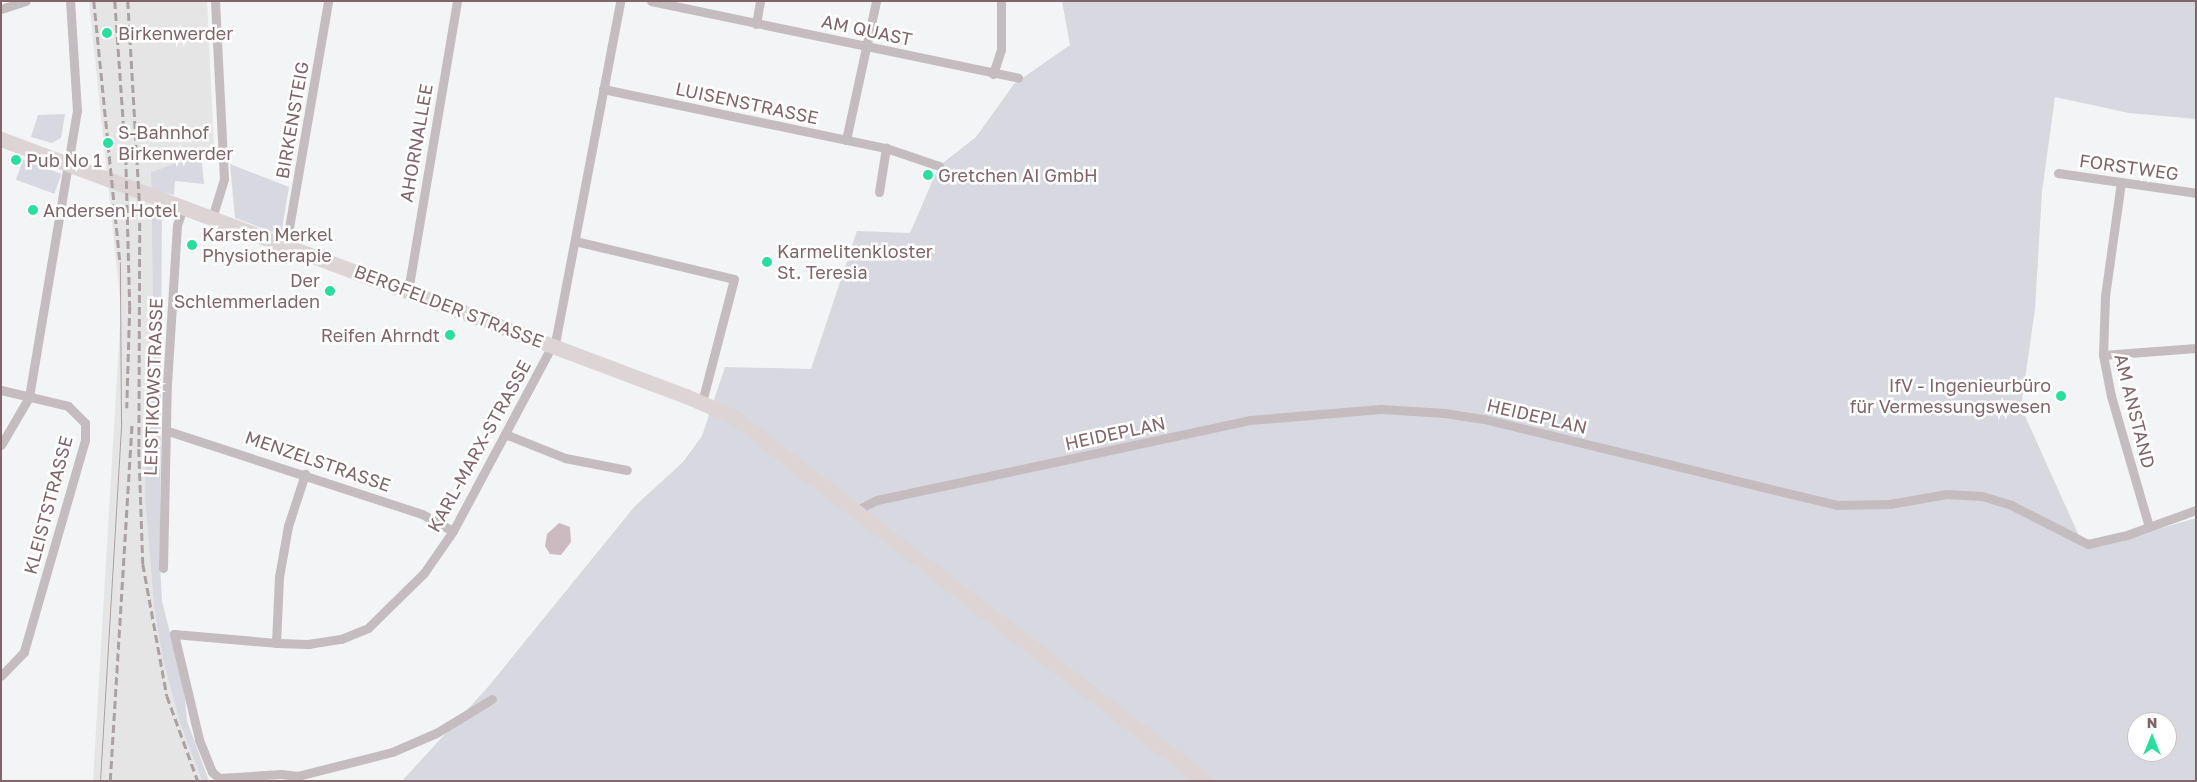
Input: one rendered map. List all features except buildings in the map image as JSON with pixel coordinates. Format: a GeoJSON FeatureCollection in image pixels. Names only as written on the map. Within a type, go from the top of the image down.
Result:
{"type":"FeatureCollection","features":[{"type":"Feature","properties":{"kind":"main road","name":"BERGFELDER STRASSE"},"geometry":{"type":"LineString","coordinates":[[1,139],[702,402],[734,417],[857,510],[1205,781]]}},
{"type":"Feature","properties":{"kind":"street"},"geometry":{"type":"LineString","coordinates":[[1,9],[26,1]]}},
{"type":"Feature","properties":{"kind":"street"},"geometry":{"type":"LineString","coordinates":[[1,445],[29,397],[77,111],[70,1]]}},
{"type":"Feature","properties":{"kind":"street"},"geometry":{"type":"LineString","coordinates":[[212,218],[224,178],[215,1]]}},
{"type":"Feature","properties":{"kind":"street","name":"BIRKENSTEIG"},"geometry":{"type":"LineString","coordinates":[[286,245],[328,1]]}},
{"type":"Feature","properties":{"kind":"street","name":"AHORNALLEE"},"geometry":{"type":"LineString","coordinates":[[408,291],[457,1]]}},
{"type":"Feature","properties":{"kind":"street","name":"KARL-MARX-STRASSE"},"geometry":{"type":"LineString","coordinates":[[298,776],[281,774],[219,778],[212,772],[192,715],[188,687],[174,634],[308,644],[341,639],[368,628],[424,573],[453,531],[552,346],[620,1]]}},
{"type":"Feature","properties":{"kind":"street","name":"AM QUAST"},"geometry":{"type":"LineString","coordinates":[[651,1],[1018,78]]}},
{"type":"Feature","properties":{"kind":"street"},"geometry":{"type":"LineString","coordinates":[[756,24],[760,1]]}},
{"type":"Feature","properties":{"kind":"street"},"geometry":{"type":"LineString","coordinates":[[846,140],[869,47],[876,1]]}},
{"type":"Feature","properties":{"kind":"street"},"geometry":{"type":"LineString","coordinates":[[993,74],[1001,49],[1001,1]]}},
{"type":"Feature","properties":{"kind":"street","name":"LUISENSTRASSE"},"geometry":{"type":"LineString","coordinates":[[603,89],[886,148],[939,166]]}},
{"type":"Feature","properties":{"kind":"street"},"geometry":{"type":"LineString","coordinates":[[879,192],[886,148]]}},
{"type":"Feature","properties":{"kind":"street","name":"FORSTWEG"},"geometry":{"type":"LineString","coordinates":[[2058,174],[2196,193]]}},
{"type":"Feature","properties":{"kind":"street","name":"AM ANSTAND"},"geometry":{"type":"LineString","coordinates":[[2121,182],[2105,296],[2103,355],[2111,396],[2149,527]]}},
{"type":"Feature","properties":{"kind":"street","name":"LEISTIKOWSTRASSE"},"geometry":{"type":"LineString","coordinates":[[164,568],[168,431],[167,384],[173,340],[173,280],[177,266],[178,225],[183,208]]}},
{"type":"Feature","properties":{"kind":"street"},"geometry":{"type":"LineString","coordinates":[[574,242],[734,279],[702,402]]}},
{"type":"Feature","properties":{"kind":"street"},"geometry":{"type":"LineString","coordinates":[[2103,355],[2196,348]]}},
{"type":"Feature","properties":{"kind":"street","name":"KLEISTSTRASSE"},"geometry":{"type":"LineString","coordinates":[[1,390],[68,406],[85,423],[85,440],[24,652],[1,676]]}},
{"type":"Feature","properties":{"kind":"street","name":"HEIDEPLAN"},"geometry":{"type":"LineString","coordinates":[[857,510],[877,500],[1250,420],[1381,409],[1445,413],[1484,419],[1836,505],[1890,504],[1946,494],[1982,496],[2011,505],[2088,544],[2149,527],[2196,510]]}},
{"type":"Feature","properties":{"kind":"street","name":"MENZELSTRASSE"},"geometry":{"type":"LineString","coordinates":[[168,431],[305,474],[422,514],[453,531]]}},
{"type":"Feature","properties":{"kind":"street"},"geometry":{"type":"LineString","coordinates":[[505,434],[565,458],[627,470]]}},
{"type":"Feature","properties":{"kind":"street"},"geometry":{"type":"LineString","coordinates":[[276,643],[279,578],[288,526],[305,474]]}},
{"type":"Feature","properties":{"kind":"street"},"geometry":{"type":"LineString","coordinates":[[282,781],[411,745],[492,699]]}},
{"type":"Feature","properties":{"kind":"shaded area"},"geometry":{"type":"Polygon","coordinates":[[[89,1],[207,1],[214,146],[201,154],[151,172],[154,386],[146,388],[145,500],[154,607],[180,723],[202,781],[93,781],[121,309],[89,1]]]}},
{"type":"Feature","properties":{"kind":"shaded area"},"geometry":{"type":"Polygon","coordinates":[[[1062,1],[2196,1],[2196,119],[2129,113],[2055,97],[2042,192],[2035,309],[2021,407],[2084,547],[2115,542],[2196,518],[2196,781],[402,781],[488,687],[635,506],[683,462],[702,436],[725,367],[811,369],[857,231],[910,233],[939,166],[976,137],[1014,84],[1070,45],[1062,1]]]}},
{"type":"Feature","properties":{"kind":"shaded area"},"geometry":{"type":"Polygon","coordinates":[[[65,114],[61,138],[52,143],[31,137],[38,115],[65,114]]]}},
{"type":"Feature","properties":{"kind":"shaded area"},"geometry":{"type":"Polygon","coordinates":[[[201,154],[204,184],[175,181],[174,195],[162,192],[160,565],[162,601],[184,689],[187,721],[209,781],[202,781],[180,723],[163,659],[154,607],[145,500],[146,388],[154,386],[151,172],[201,154]]]}},
{"type":"Feature","properties":{"kind":"shaded area"},"geometry":{"type":"Polygon","coordinates":[[[23,160],[62,174],[54,194],[16,180],[23,160]]]}},
{"type":"Feature","properties":{"kind":"shaded area"},"geometry":{"type":"Polygon","coordinates":[[[230,164],[289,187],[281,235],[235,218],[230,164]]]}},
{"type":"Feature","properties":{"kind":"shaded area"},"geometry":{"type":"Polygon","coordinates":[[[559,523],[570,527],[571,542],[561,555],[550,554],[545,546],[547,534],[559,523]]]}},
{"type":"Feature","properties":{"kind":"tram line"},"geometry":{"type":"LineString","coordinates":[[100,781],[121,423],[120,262]]}},
{"type":"Feature","properties":{"kind":"railway"},"geometry":{"type":"LineString","coordinates":[[94,1],[120,262]]}},
{"type":"Feature","properties":{"kind":"railway"},"geometry":{"type":"LineString","coordinates":[[115,1],[126,157],[130,306],[127,408]]}},
{"type":"Feature","properties":{"kind":"railway"},"geometry":{"type":"LineString","coordinates":[[128,1],[140,211],[139,449],[143,564],[167,696],[198,781]]}},
{"type":"Feature","properties":{"kind":"railway"},"geometry":{"type":"LineString","coordinates":[[110,781],[132,426]]}},
{"type":"Feature","properties":{"kind":"place","name":"Birkenwerder"},"geometry":{"type":"Point","coordinates":[107,33]}},
{"type":"Feature","properties":{"kind":"place","name":"S-Bahnhof Birkenwerder"},"geometry":{"type":"Point","coordinates":[108,143]}},
{"type":"Feature","properties":{"kind":"place","name":"Pub No 1"},"geometry":{"type":"Point","coordinates":[16,160]}},
{"type":"Feature","properties":{"kind":"place","name":"Gretchen AI GmbH"},"geometry":{"type":"Point","coordinates":[928,175]}},
{"type":"Feature","properties":{"kind":"place","name":"Andersen Hotel"},"geometry":{"type":"Point","coordinates":[33,210]}},
{"type":"Feature","properties":{"kind":"place","name":"Karsten Merkel Physiotherapie"},"geometry":{"type":"Point","coordinates":[192,245]}},
{"type":"Feature","properties":{"kind":"place","name":"Karmelitenkloster St. Teresia"},"geometry":{"type":"Point","coordinates":[767,262]}},
{"type":"Feature","properties":{"kind":"place","name":"Der Schlemmerladen"},"geometry":{"type":"Point","coordinates":[330,291]}},
{"type":"Feature","properties":{"kind":"place","name":"Reifen Ahrndt"},"geometry":{"type":"Point","coordinates":[450,335]}},
{"type":"Feature","properties":{"kind":"place","name":"IfV - Ingenieurbüro für Vermessungswesen"},"geometry":{"type":"Point","coordinates":[2061,396]}}]}
